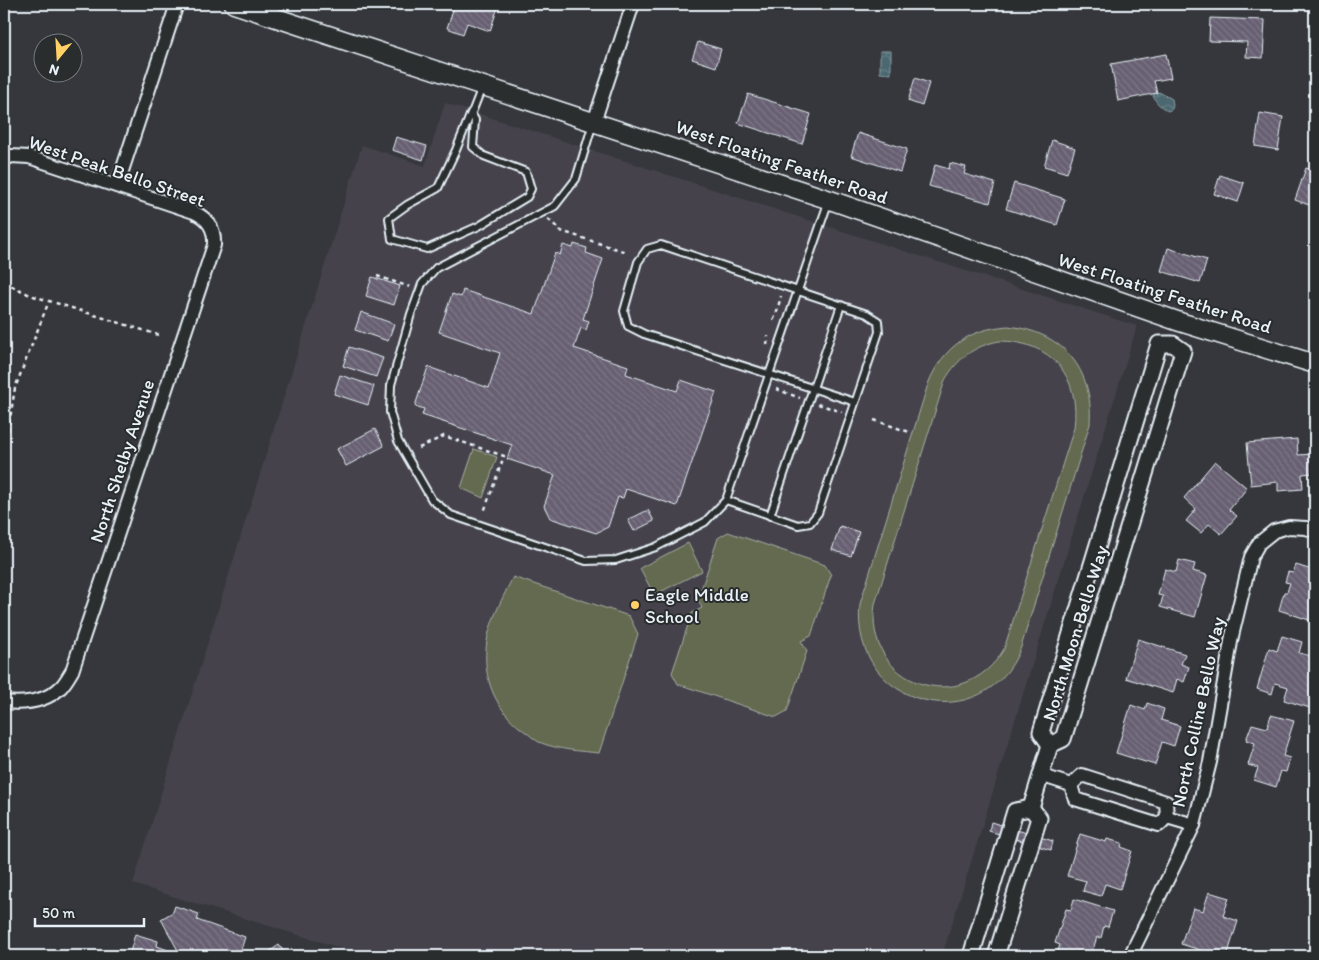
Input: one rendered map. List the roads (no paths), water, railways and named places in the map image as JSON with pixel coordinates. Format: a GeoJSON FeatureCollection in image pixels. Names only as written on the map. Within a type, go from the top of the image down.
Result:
{"type":"FeatureCollection","features":[{"type":"Feature","properties":{"kind":"main road","name":"West Floating Feather Road"},"geometry":{"type":"LineString","coordinates":[[234,4],[830,200],[1180,322],[1315,364]]}},
{"type":"Feature","properties":{"kind":"street"},"geometry":{"type":"LineString","coordinates":[[118,186],[177,4]]}},
{"type":"Feature","properties":{"kind":"street"},"geometry":{"type":"LineString","coordinates":[[594,122],[633,4]]}},
{"type":"Feature","properties":{"kind":"street","name":"West Peak Bello Street"},"geometry":{"type":"LineString","coordinates":[[7,158],[29,157],[118,186],[194,212],[204,217],[210,225]]}},
{"type":"Feature","properties":{"kind":"street","name":"North Shelby Avenue"},"geometry":{"type":"LineString","coordinates":[[4,702],[22,704],[43,698],[60,688],[72,671],[214,245],[215,234],[210,225]]}},
{"type":"Feature","properties":{"kind":"street"},"geometry":{"type":"LineString","coordinates":[[1173,344],[1180,322]]}},
{"type":"Feature","properties":{"kind":"street","name":"North Moon Bello Way"},"geometry":{"type":"LineString","coordinates":[[1159,344],[1173,344],[1183,351],[1063,739],[1050,745],[1041,732],[1159,344]]}},
{"type":"Feature","properties":{"kind":"street","name":"North Colline Bello Way"},"geometry":{"type":"LineString","coordinates":[[1130,956],[1194,825],[1210,762],[1232,636],[1251,557],[1259,543],[1274,531],[1289,527],[1306,528],[1315,531]]}},
{"type":"Feature","properties":{"kind":"street"},"geometry":{"type":"LineString","coordinates":[[1031,808],[1050,745]]}},
{"type":"Feature","properties":{"kind":"street"},"geometry":{"type":"LineString","coordinates":[[1040,775],[1071,785]]}},
{"type":"Feature","properties":{"kind":"street"},"geometry":{"type":"LineString","coordinates":[[1082,775],[1166,802],[1167,817],[1159,825],[1075,799],[1071,785],[1082,775]]}},
{"type":"Feature","properties":{"kind":"street"},"geometry":{"type":"LineString","coordinates":[[971,956],[1015,811],[1031,808]]}},
{"type":"Feature","properties":{"kind":"street"},"geometry":{"type":"LineString","coordinates":[[996,956],[1039,818],[1031,808]]}},
{"type":"Feature","properties":{"kind":"street"},"geometry":{"type":"LineString","coordinates":[[1167,817],[1194,825]]}},
{"type":"Feature","properties":{"kind":"lane"},"geometry":{"type":"LineString","coordinates":[[471,113],[475,120],[473,146],[484,156],[526,172],[531,189],[527,197],[479,226],[427,249],[392,239],[390,218],[406,205],[438,188],[482,86]]}},
{"type":"Feature","properties":{"kind":"lane"},"geometry":{"type":"LineString","coordinates":[[594,122],[576,179],[555,206],[436,268],[422,284],[411,314],[391,385],[390,412],[398,441],[432,500],[451,515],[586,561],[616,560],[656,546],[705,522],[726,500],[830,200]]}},
{"type":"Feature","properties":{"kind":"lane"},"geometry":{"type":"LineString","coordinates":[[726,500],[798,526],[810,523],[818,513],[879,332],[878,321],[867,314],[661,245],[647,249],[638,262],[624,311],[628,326],[644,334],[770,373],[855,402]]}},
{"type":"Feature","properties":{"kind":"lane"},"geometry":{"type":"LineString","coordinates":[[770,516],[841,305]]}},
{"type":"Feature","properties":{"kind":"water"},"geometry":{"type":"Polygon","coordinates":[[[880,51],[891,51],[891,74],[880,73],[880,51]]]}},
{"type":"Feature","properties":{"kind":"water"},"geometry":{"type":"Polygon","coordinates":[[[1159,92],[1172,99],[1172,109],[1168,111],[1156,101],[1153,96],[1159,92]]]}},
{"type":"Feature","properties":{"kind":"place","name":"Eagle Middle School"},"geometry":{"type":"Point","coordinates":[635,605]}}]}
